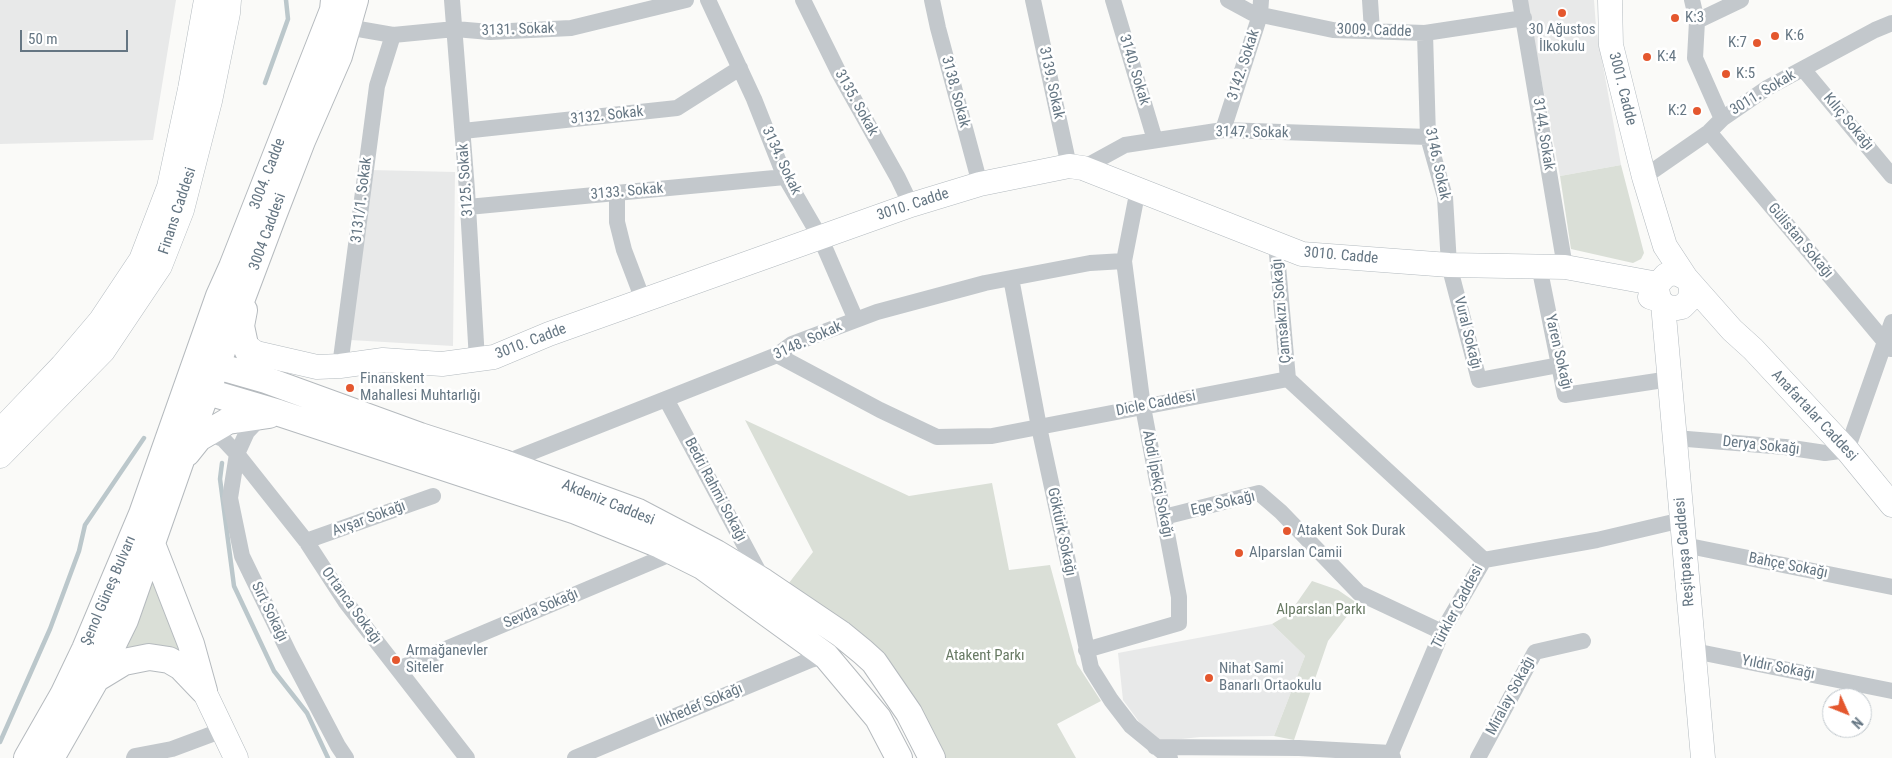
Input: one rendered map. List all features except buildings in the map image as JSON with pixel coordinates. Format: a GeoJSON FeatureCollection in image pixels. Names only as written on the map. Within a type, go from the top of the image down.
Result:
{"type":"FeatureCollection","features":[{"type":"Feature","properties":{"kind":"main road","name":"3004. Cadde"},"geometry":{"type":"LineString","coordinates":[[203,376],[219,296],[333,10],[334,0]]}},
{"type":"Feature","properties":{"kind":"main road","name":"3004 Caddesi"},"geometry":{"type":"LineString","coordinates":[[177,417],[203,376],[249,282],[302,141],[339,56],[354,0]]}},
{"type":"Feature","properties":{"kind":"main road"},"geometry":{"type":"LineString","coordinates":[[249,282],[241,326],[245,345],[256,368],[266,380]]}},
{"type":"Feature","properties":{"kind":"main road","name":"3004 Caddesi"},"geometry":{"type":"LineString","coordinates":[[180,464],[203,376]]}},
{"type":"Feature","properties":{"kind":"main road","name":"Akdeniz Caddesi"},"geometry":{"type":"LineString","coordinates":[[203,376],[266,380],[638,512],[716,553],[764,582],[841,634],[874,662],[910,713],[932,758]]}},
{"type":"Feature","properties":{"kind":"main road","name":"Akdeniz Caddesi"},"geometry":{"type":"LineString","coordinates":[[203,376],[270,414],[576,511],[685,556],[702,566],[826,656],[878,718],[899,758]]}},
{"type":"Feature","properties":{"kind":"main road"},"geometry":{"type":"LineString","coordinates":[[180,464],[199,438],[228,421],[270,414]]}},
{"type":"Feature","properties":{"kind":"main road","name":"Şenol Güneş Bulvarı"},"geometry":{"type":"LineString","coordinates":[[27,758],[85,649],[142,514],[177,417]]}},
{"type":"Feature","properties":{"kind":"main road","name":"Şenol Güneş Bulvarı"},"geometry":{"type":"LineString","coordinates":[[51,758],[96,679],[125,620],[180,464]]}},
{"type":"Feature","properties":{"kind":"main road"},"geometry":{"type":"LineString","coordinates":[[152,544],[191,644],[204,691]]}},
{"type":"Feature","properties":{"kind":"main road"},"geometry":{"type":"LineString","coordinates":[[96,679],[124,662],[149,657],[169,660],[181,667],[204,691]]}},
{"type":"Feature","properties":{"kind":"street","name":"Finans Caddesi"},"geometry":{"type":"LineString","coordinates":[[0,431],[62,366],[101,320],[141,260],[168,187],[190,89],[206,0]]}},
{"type":"Feature","properties":{"kind":"street","name":"Finans Caddesi"},"geometry":{"type":"LineString","coordinates":[[0,456],[103,351],[160,266],[184,201],[210,100],[229,0]]}},
{"type":"Feature","properties":{"kind":"street","name":"3125. Sokak"},"geometry":{"type":"LineString","coordinates":[[452,0],[463,131],[477,360]]}},
{"type":"Feature","properties":{"kind":"street","name":"3131. Sokak"},"geometry":{"type":"LineString","coordinates":[[347,27],[393,35],[455,29],[490,32],[571,28],[686,0]]}},
{"type":"Feature","properties":{"kind":"street","name":"3134. Sokak"},"geometry":{"type":"LineString","coordinates":[[708,0],[740,68],[785,177],[820,237],[856,320]]}},
{"type":"Feature","properties":{"kind":"street","name":"3135. Sokak"},"geometry":{"type":"LineString","coordinates":[[803,0],[838,71],[898,178],[911,205]]}},
{"type":"Feature","properties":{"kind":"street","name":"3138. Sokak"},"geometry":{"type":"LineString","coordinates":[[932,0],[980,184]]}},
{"type":"Feature","properties":{"kind":"street","name":"3139. Sokak"},"geometry":{"type":"LineString","coordinates":[[1033,0],[1076,167]]}},
{"type":"Feature","properties":{"kind":"street","name":"3140. Sokak"},"geometry":{"type":"LineString","coordinates":[[1113,0],[1155,140]]}},
{"type":"Feature","properties":{"kind":"street","name":"3009. Cadde"},"geometry":{"type":"LineString","coordinates":[[1228,0],[1252,13],[1261,7],[1333,30],[1425,33],[1524,18]]}},
{"type":"Feature","properties":{"kind":"street"},"geometry":{"type":"LineString","coordinates":[[1370,0],[1372,31]]}},
{"type":"Feature","properties":{"kind":"street","name":"3144. Sokak"},"geometry":{"type":"LineString","coordinates":[[1520,0],[1565,267]]}},
{"type":"Feature","properties":{"kind":"street","name":"3001. Cadde"},"geometry":{"type":"LineString","coordinates":[[1610,0],[1611,45],[1644,177]]}},
{"type":"Feature","properties":{"kind":"street"},"geometry":{"type":"LineString","coordinates":[[1692,0],[1697,21],[1696,58],[1722,118]]}},
{"type":"Feature","properties":{"kind":"street"},"geometry":{"type":"LineString","coordinates":[[1697,21],[1741,0]]}},
{"type":"Feature","properties":{"kind":"street","name":"3142. Sokak"},"geometry":{"type":"LineString","coordinates":[[1223,130],[1261,7]]}},
{"type":"Feature","properties":{"kind":"street","name":"3011. Sokak"},"geometry":{"type":"LineString","coordinates":[[1644,177],[1709,132],[1722,118],[1767,88],[1874,30],[1892,23]]}},
{"type":"Feature","properties":{"kind":"street","name":"3146. Sokak"},"geometry":{"type":"LineString","coordinates":[[1425,33],[1428,137],[1445,197],[1449,265]]}},
{"type":"Feature","properties":{"kind":"street","name":"3131/1. Sokak"},"geometry":{"type":"LineString","coordinates":[[340,366],[377,86],[393,35]]}},
{"type":"Feature","properties":{"kind":"street","name":"3132. Sokak"},"geometry":{"type":"LineString","coordinates":[[463,131],[678,108],[740,68]]}},
{"type":"Feature","properties":{"kind":"street","name":"Kılıç Sokağı"},"geometry":{"type":"LineString","coordinates":[[1803,69],[1892,176]]}},
{"type":"Feature","properties":{"kind":"street","name":"3147. Sokak"},"geometry":{"type":"LineString","coordinates":[[1076,167],[1125,145],[1223,130],[1428,137]]}},
{"type":"Feature","properties":{"kind":"street","name":"Gülistan Sokağı"},"geometry":{"type":"LineString","coordinates":[[1709,132],[1888,346]]}},
{"type":"Feature","properties":{"kind":"street","name":"3010. Cadde"},"geometry":{"type":"LineString","coordinates":[[245,345],[256,353],[317,367],[383,360],[442,364],[494,357],[549,334],[911,205],[980,184],[1076,167],[1138,189],[1302,254],[1449,265],[1565,267],[1590,272],[1667,297],[1671,274],[1676,273],[1688,280]]}},
{"type":"Feature","properties":{"kind":"street","name":"3133. Sokak"},"geometry":{"type":"LineString","coordinates":[[468,207],[785,177]]}},
{"type":"Feature","properties":{"kind":"street"},"geometry":{"type":"LineString","coordinates":[[1644,177],[1665,246],[1688,280]]}},
{"type":"Feature","properties":{"kind":"street"},"geometry":{"type":"LineString","coordinates":[[1644,177],[1645,195],[1667,297]]}},
{"type":"Feature","properties":{"kind":"street","name":"Abdi İpekçi Sokağı"},"geometry":{"type":"LineString","coordinates":[[1086,650],[1179,624],[1179,597],[1143,407],[1124,261],[1138,189]]}},
{"type":"Feature","properties":{"kind":"street"},"geometry":{"type":"LineString","coordinates":[[617,193],[617,222],[624,250],[643,300]]}},
{"type":"Feature","properties":{"kind":"street","name":"Çamsakızı Sokağı"},"geometry":{"type":"LineString","coordinates":[[1276,243],[1288,379]]}},
{"type":"Feature","properties":{"kind":"street","name":"3148. Sokak"},"geometry":{"type":"LineString","coordinates":[[504,463],[777,355],[792,344],[877,312],[985,283],[1090,264],[1124,261]]}},
{"type":"Feature","properties":{"kind":"street","name":"Vural Sokağı"},"geometry":{"type":"LineString","coordinates":[[1449,265],[1479,380],[1559,365]]}},
{"type":"Feature","properties":{"kind":"street","name":"Yaren Sokağı"},"geometry":{"type":"LineString","coordinates":[[1539,266],[1566,396],[1670,379]]}},
{"type":"Feature","properties":{"kind":"street","name":"Göktürk Sokağı"},"geometry":{"type":"LineString","coordinates":[[1011,278],[1039,427],[1091,668],[1111,700],[1131,726],[1170,758]]}},
{"type":"Feature","properties":{"kind":"street","name":"Anafartalar Caddesi"},"geometry":{"type":"LineString","coordinates":[[1688,280],[1732,330],[1753,349],[1847,450],[1892,505]]}},
{"type":"Feature","properties":{"kind":"street","name":"Anafartalar Caddesi"},"geometry":{"type":"LineString","coordinates":[[1667,297],[1717,326],[1732,330]]}},
{"type":"Feature","properties":{"kind":"street","name":"Reşitpaşa Caddesi"},"geometry":{"type":"LineString","coordinates":[[1667,297],[1667,346],[1703,758]]}},
{"type":"Feature","properties":{"kind":"street"},"geometry":{"type":"LineString","coordinates":[[1847,450],[1888,346],[1892,322]]}},
{"type":"Feature","properties":{"kind":"street","name":"Dicle Caddesi"},"geometry":{"type":"LineString","coordinates":[[777,355],[880,410],[937,437],[992,436],[1288,379]]}},
{"type":"Feature","properties":{"kind":"street"},"geometry":{"type":"LineString","coordinates":[[1288,379],[1484,560]]}},
{"type":"Feature","properties":{"kind":"street","name":"Bedri Rahmi Sokağı"},"geometry":{"type":"LineString","coordinates":[[666,399],[764,582]]}},
{"type":"Feature","properties":{"kind":"street","name":"Sırt Sokağı"},"geometry":{"type":"LineString","coordinates":[[270,414],[248,432],[237,454],[230,498],[242,556],[289,653],[346,758]]}},
{"type":"Feature","properties":{"kind":"street","name":"Ortanca Sokağı"},"geometry":{"type":"LineString","coordinates":[[199,438],[213,435],[223,439],[237,454],[306,541],[345,601],[466,758]]}},
{"type":"Feature","properties":{"kind":"street","name":"Derya Sokağı"},"geometry":{"type":"LineString","coordinates":[[1675,438],[1825,453],[1847,450]]}},
{"type":"Feature","properties":{"kind":"street","name":"Ege Sokağı"},"geometry":{"type":"LineString","coordinates":[[1164,517],[1259,493],[1358,592],[1442,632]]}},
{"type":"Feature","properties":{"kind":"street","name":"Avşar Sokağı"},"geometry":{"type":"LineString","coordinates":[[306,541],[433,496]]}},
{"type":"Feature","properties":{"kind":"street","name":"Türkler Caddesi"},"geometry":{"type":"LineString","coordinates":[[1392,755],[1442,632],[1484,560],[1597,540],[1682,520]]}},
{"type":"Feature","properties":{"kind":"street","name":"Bahçe Sokağı"},"geometry":{"type":"LineString","coordinates":[[1684,545],[1892,587]]}},
{"type":"Feature","properties":{"kind":"street","name":"Sevda Sokağı"},"geometry":{"type":"LineString","coordinates":[[398,669],[666,556],[685,556]]}},
{"type":"Feature","properties":{"kind":"street","name":"Miralay Sokağı"},"geometry":{"type":"LineString","coordinates":[[1478,758],[1535,652],[1583,641]]}},
{"type":"Feature","properties":{"kind":"street","name":"Yıldır Sokağı"},"geometry":{"type":"LineString","coordinates":[[1694,651],[1892,692]]}},
{"type":"Feature","properties":{"kind":"street","name":"İlkhedef Sokağı"},"geometry":{"type":"LineString","coordinates":[[575,758],[810,660],[826,656]]}},
{"type":"Feature","properties":{"kind":"street"},"geometry":{"type":"LineString","coordinates":[[204,691],[236,758]]}},
{"type":"Feature","properties":{"kind":"street"},"geometry":{"type":"LineString","coordinates":[[134,758],[135,756],[172,748],[223,730]]}},
{"type":"Feature","properties":{"kind":"street"},"geometry":{"type":"LineString","coordinates":[[1155,747],[1392,755]]}},
{"type":"Feature","properties":{"kind":"shaded area"},"geometry":{"type":"Polygon","coordinates":[[[0,0],[176,0],[153,140],[0,144],[0,0]]]}},
{"type":"Feature","properties":{"kind":"shaded area"},"geometry":{"type":"Polygon","coordinates":[[[1526,0],[1594,0],[1596,27],[1621,165],[1560,176],[1526,0]]]}},
{"type":"Feature","properties":{"kind":"shaded area"},"geometry":{"type":"Polygon","coordinates":[[[370,170],[455,172],[453,346],[350,340],[370,170]]]}},
{"type":"Feature","properties":{"kind":"shaded area","name":"Nihat Sami Banarlı Ortaokulu"},"geometry":{"type":"Polygon","coordinates":[[[1272,624],[1305,656],[1274,736],[1200,737],[1154,742],[1123,700],[1118,653],[1272,624]]]}},
{"type":"Feature","properties":{"kind":"green space"},"geometry":{"type":"Polygon","coordinates":[[[1621,165],[1644,253],[1641,259],[1633,263],[1571,249],[1560,176],[1621,165]]]}},
{"type":"Feature","properties":{"kind":"green space","name":"Atakent Parkı"},"geometry":{"type":"Polygon","coordinates":[[[745,420],[909,496],[992,483],[1009,570],[1050,565],[1077,664],[1101,701],[1057,724],[1076,758],[945,758],[930,731],[785,588],[813,552],[745,420]]]}},
{"type":"Feature","properties":{"kind":"green space"},"geometry":{"type":"Polygon","coordinates":[[[152,574],[181,654],[142,645],[124,651],[152,574]]]}},
{"type":"Feature","properties":{"kind":"green space","name":"Alparslan Parkı"},"geometry":{"type":"Polygon","coordinates":[[[1312,581],[1338,590],[1357,603],[1328,641],[1294,740],[1274,736],[1305,656],[1272,624],[1289,614],[1312,581]]]}},
{"type":"Feature","properties":{"kind":"waterway"},"geometry":{"type":"LineString","coordinates":[[265,83],[288,19],[286,0]]}},
{"type":"Feature","properties":{"kind":"waterway"},"geometry":{"type":"LineString","coordinates":[[0,742],[50,629],[79,551],[85,525],[144,438]]}},
{"type":"Feature","properties":{"kind":"waterway"},"geometry":{"type":"LineString","coordinates":[[222,463],[220,479],[234,586],[274,671],[307,713],[328,758]]}},
{"type":"Feature","properties":{"kind":"place","name":"30 Ağustos İlkokulu"},"geometry":{"type":"Point","coordinates":[1562,13]}},
{"type":"Feature","properties":{"kind":"place","name":"K:3"},"geometry":{"type":"Point","coordinates":[1675,18]}},
{"type":"Feature","properties":{"kind":"place","name":"K:6"},"geometry":{"type":"Point","coordinates":[1775,36]}},
{"type":"Feature","properties":{"kind":"place","name":"K:7"},"geometry":{"type":"Point","coordinates":[1757,43]}},
{"type":"Feature","properties":{"kind":"place","name":"K:4"},"geometry":{"type":"Point","coordinates":[1647,57]}},
{"type":"Feature","properties":{"kind":"place","name":"K:5"},"geometry":{"type":"Point","coordinates":[1726,74]}},
{"type":"Feature","properties":{"kind":"place","name":"K:2"},"geometry":{"type":"Point","coordinates":[1697,111]}},
{"type":"Feature","properties":{"kind":"place","name":"Finanskent Mahallesi Muhtarlığı"},"geometry":{"type":"Point","coordinates":[350,388]}},
{"type":"Feature","properties":{"kind":"place","name":"Atakent Sok Durak"},"geometry":{"type":"Point","coordinates":[1287,531]}},
{"type":"Feature","properties":{"kind":"place","name":"Alparslan Camii"},"geometry":{"type":"Point","coordinates":[1239,553]}},
{"type":"Feature","properties":{"kind":"place","name":"Armağanevler Siteler"},"geometry":{"type":"Point","coordinates":[396,660]}},
{"type":"Feature","properties":{"kind":"place","name":"Nihat Sami Banarlı Ortaokulu"},"geometry":{"type":"Point","coordinates":[1209,678]}}]}
